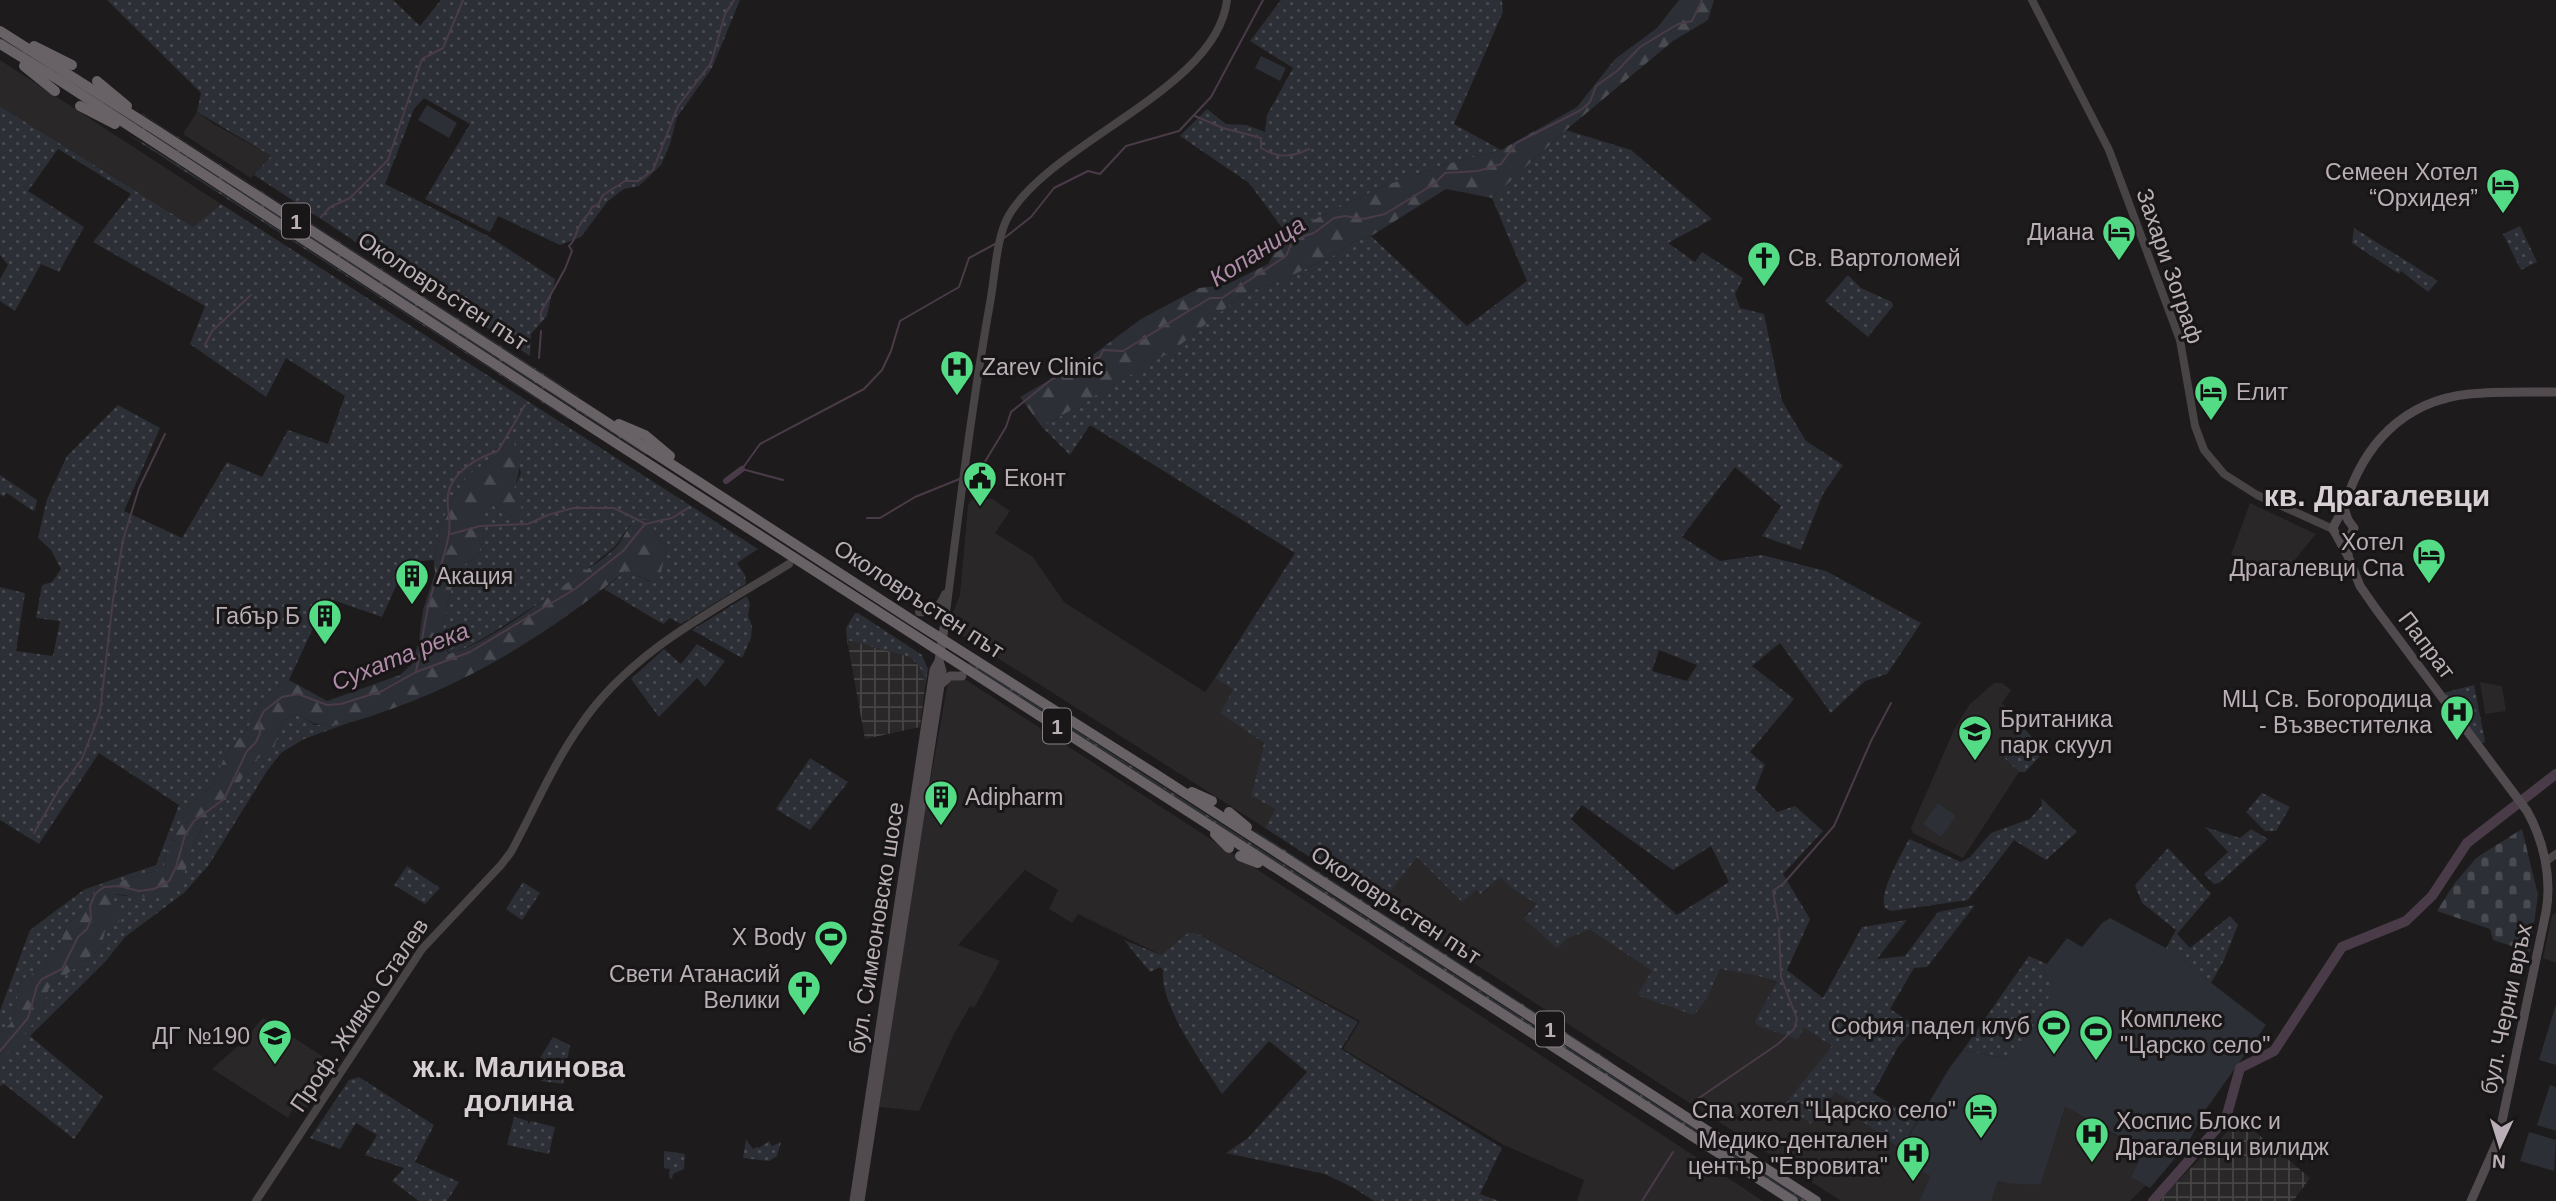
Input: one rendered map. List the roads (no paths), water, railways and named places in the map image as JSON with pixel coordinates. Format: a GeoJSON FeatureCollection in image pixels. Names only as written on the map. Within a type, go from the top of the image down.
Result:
{"type":"FeatureCollection","features":[{"type":"Feature","properties":{"kind":"highway"},"geometry":{"type":"LineString","coordinates":[[0,30],[72,65]]}},
{"type":"Feature","properties":{"kind":"highway","name":"Околовръстен път"},"geometry":{"type":"LineString","coordinates":[[0,30],[591,412],[695,486]]}},
{"type":"Feature","properties":{"kind":"highway"},"geometry":{"type":"LineString","coordinates":[[0,45],[55,91]]}},
{"type":"Feature","properties":{"kind":"highway","name":"Околовръстен път"},"geometry":{"type":"LineString","coordinates":[[0,45],[585,422],[695,486],[916,622],[1157,775],[1816,1201]]}},
{"type":"Feature","properties":{"kind":"highway"},"geometry":{"type":"LineString","coordinates":[[97,81],[159,132]]}},
{"type":"Feature","properties":{"kind":"highway"},"geometry":{"type":"LineString","coordinates":[[80,106],[159,145]]}},
{"type":"Feature","properties":{"kind":"highway"},"geometry":{"type":"LineString","coordinates":[[585,422],[626,458]]}},
{"type":"Feature","properties":{"kind":"highway"},"geometry":{"type":"LineString","coordinates":[[651,475],[695,486]]}},
{"type":"Feature","properties":{"kind":"highway","name":"Околовръстен път"},"geometry":{"type":"LineString","coordinates":[[916,622],[964,672],[1198,818],[1793,1201]]}},
{"type":"Feature","properties":{"kind":"highway"},"geometry":{"type":"LineString","coordinates":[[1157,775],[1212,801]]}},
{"type":"Feature","properties":{"kind":"highway"},"geometry":{"type":"LineString","coordinates":[[1229,812],[1284,858]]}},
{"type":"Feature","properties":{"kind":"highway"},"geometry":{"type":"LineString","coordinates":[[1198,818],[1229,848]]}},
{"type":"Feature","properties":{"kind":"highway"},"geometry":{"type":"LineString","coordinates":[[1240,856],[1289,877]]}},
{"type":"Feature","properties":{"kind":"main road"},"geometry":{"type":"LineString","coordinates":[[2339,523],[2351,486],[2374,444],[2391,425],[2438,401],[2467,394],[2556,392]]}},
{"type":"Feature","properties":{"kind":"main road","name":"Папрат"},"geometry":{"type":"LineString","coordinates":[[2348,556],[2349,538],[2354,528],[2339,523],[2338,539],[2360,586],[2527,811],[2545,862]]}},
{"type":"Feature","properties":{"kind":"main road"},"geometry":{"type":"LineString","coordinates":[[2338,539],[2349,538]]}},
{"type":"Feature","properties":{"kind":"main road","name":"бул. Симеоновско шосе"},"geometry":{"type":"LineString","coordinates":[[854,1201],[934,670],[939,661],[944,628]]}},
{"type":"Feature","properties":{"kind":"main road","name":"бул. Симеоновско шосе"},"geometry":{"type":"LineString","coordinates":[[860,1201],[940,685],[942,671],[939,661]]}},
{"type":"Feature","properties":{"kind":"main road"},"geometry":{"type":"LineString","coordinates":[[940,685],[950,676],[964,672]]}},
{"type":"Feature","properties":{"kind":"main road","name":"бул. Черни връх"},"geometry":{"type":"LineString","coordinates":[[2471,1201],[2495,1147],[2508,1096],[2549,896],[2549,877],[2545,862]]}},
{"type":"Feature","properties":{"kind":"street","name":"бул. Симеоновско шосе"},"geometry":{"type":"LineString","coordinates":[[944,628],[964,477],[1002,233],[1008,217],[1020,200],[1046,175],[1196,61],[1216,32],[1227,0]]}},
{"type":"Feature","properties":{"kind":"street","name":"Захари Зограф"},"geometry":{"type":"LineString","coordinates":[[2032,0],[2109,150],[2180,340],[2195,426],[2204,450],[2224,474],[2258,495],[2339,523]]}},
{"type":"Feature","properties":{"kind":"street","name":"Проф. Живко Сталев"},"geometry":{"type":"LineString","coordinates":[[256,1201],[422,949],[511,852],[556,763],[595,706],[623,676],[657,648],[789,564]]}},
{"type":"Feature","properties":{"kind":"street"},"geometry":{"type":"LineString","coordinates":[[916,622],[939,606],[951,574]]}},
{"type":"Feature","properties":{"kind":"street"},"geometry":{"type":"LineString","coordinates":[[2545,862],[2556,854]]}},
{"type":"Feature","properties":{"kind":"waterway"},"geometry":{"type":"LineString","coordinates":[[321,217],[330,207],[350,198],[388,160],[422,59],[443,48],[463,0]]}},
{"type":"Feature","properties":{"kind":"waterway"},"geometry":{"type":"LineString","coordinates":[[541,321],[541,312],[572,251],[569,246],[592,207],[598,205],[603,195],[625,181],[638,181],[653,170],[678,106],[711,63],[725,14],[734,0]]}},
{"type":"Feature","properties":{"kind":"waterway","name":"Сухата река"},"geometry":{"type":"LineString","coordinates":[[1003,239],[1031,217],[1054,188],[1088,171],[1100,174],[1126,146],[1179,131],[1211,97],[1263,0]]}},
{"type":"Feature","properties":{"kind":"waterway","name":"Копаница"},"geometry":{"type":"LineString","coordinates":[[967,476],[978,471],[986,460],[1006,427],[1011,412],[1052,379],[1078,370],[1086,362],[1100,357],[1103,350],[1123,351],[1210,298],[1222,298],[1286,256],[1293,240],[1314,233],[1334,218],[1345,216],[1363,219],[1385,214],[1434,184],[1445,173],[1478,171],[1501,164],[1516,143],[1581,110],[1590,102],[1596,86],[1617,71],[1640,47],[1678,24],[1692,21],[1702,0]]}},
{"type":"Feature","properties":{"kind":"waterway"},"geometry":{"type":"LineString","coordinates":[[1195,116],[1223,128],[1261,138],[1261,148],[1274,154],[1291,155],[1309,149]]}},
{"type":"Feature","properties":{"kind":"waterway","name":"Сухата река"},"geometry":{"type":"LineString","coordinates":[[783,480],[742,469],[760,444],[864,389],[882,370],[900,321],[959,287],[969,258],[995,244]]}},
{"type":"Feature","properties":{"kind":"waterway"},"geometry":{"type":"LineString","coordinates":[[205,345],[212,331],[251,295]]}},
{"type":"Feature","properties":{"kind":"waterway"},"geometry":{"type":"LineString","coordinates":[[539,358],[541,331]]}},
{"type":"Feature","properties":{"kind":"waterway"},"geometry":{"type":"LineString","coordinates":[[416,671],[429,602],[447,543],[450,527],[448,497],[451,485],[471,463],[498,451],[525,405]]}},
{"type":"Feature","properties":{"kind":"waterway"},"geometry":{"type":"LineString","coordinates":[[34,833],[58,791],[82,759],[100,712],[123,540],[139,488],[165,434]]}},
{"type":"Feature","properties":{"kind":"waterway","name":"Сухата река"},"geometry":{"type":"LineString","coordinates":[[726,481],[742,469]]}},
{"type":"Feature","properties":{"kind":"waterway","name":"Копаница"},"geometry":{"type":"LineString","coordinates":[[867,518],[880,518],[915,497],[962,478]]}},
{"type":"Feature","properties":{"kind":"waterway"},"geometry":{"type":"LineString","coordinates":[[451,534],[480,526],[528,524],[573,508],[614,508],[644,523]]}},
{"type":"Feature","properties":{"kind":"waterway","name":"Сухата река"},"geometry":{"type":"LineString","coordinates":[[0,1051],[28,1018],[37,986],[42,979],[62,969],[78,937],[87,929],[91,919],[90,906],[95,894],[104,887],[119,886],[139,891],[154,889],[169,881],[185,835],[194,821],[224,799],[247,751],[256,742],[260,733],[259,721],[264,711],[282,697],[298,694],[327,705],[341,704],[382,691],[416,672],[470,652],[575,589],[623,551],[645,524],[672,518],[688,508]]}},
{"type":"Feature","properties":{"kind":"waterway"},"geometry":{"type":"LineString","coordinates":[[1778,920],[1773,891],[1784,883],[1834,826],[1871,741],[1891,703]]}},
{"type":"Feature","properties":{"kind":"waterway"},"geometry":{"type":"LineString","coordinates":[[2153,1201],[2226,1118],[2240,1068],[2274,1051],[2342,947],[2406,921],[2432,896],[2467,843],[2556,774]]}},
{"type":"Feature","properties":{"kind":"waterway"},"geometry":{"type":"LineString","coordinates":[[1699,1098],[1778,1044],[1794,1029],[1797,1019],[1781,977],[1779,928]]}},
{"type":"Feature","properties":{"kind":"waterway"},"geometry":{"type":"LineString","coordinates":[[1642,1201],[1673,1152]]}},
{"type":"Feature","properties":{"kind":"place","name":"Семеен Хотел “Орхидея”"},"geometry":{"type":"Point","coordinates":[2503,215]}},
{"type":"Feature","properties":{"kind":"place","name":"Диана"},"geometry":{"type":"Point","coordinates":[2119,262]}},
{"type":"Feature","properties":{"kind":"place","name":"Св. Вартоломей"},"geometry":{"type":"Point","coordinates":[1764,288]}},
{"type":"Feature","properties":{"kind":"place","name":"Zarev Clinic"},"geometry":{"type":"Point","coordinates":[957,397]}},
{"type":"Feature","properties":{"kind":"place","name":"Елит"},"geometry":{"type":"Point","coordinates":[2211,422]}},
{"type":"Feature","properties":{"kind":"place","name":"Еконт"},"geometry":{"type":"Point","coordinates":[980,508]}},
{"type":"Feature","properties":{"kind":"place","name":"Хотел Драгалевци Спа"},"geometry":{"type":"Point","coordinates":[2429,585]}},
{"type":"Feature","properties":{"kind":"place","name":"Акация"},"geometry":{"type":"Point","coordinates":[412,606]}},
{"type":"Feature","properties":{"kind":"place","name":"Габър Б"},"geometry":{"type":"Point","coordinates":[325,646]}},
{"type":"Feature","properties":{"kind":"place","name":"МЦ Св. Богородица - Възвестителка"},"geometry":{"type":"Point","coordinates":[2457,742]}},
{"type":"Feature","properties":{"kind":"place","name":"Британика парк скуул"},"geometry":{"type":"Point","coordinates":[1975,762]}},
{"type":"Feature","properties":{"kind":"place","name":"Adipharm"},"geometry":{"type":"Point","coordinates":[941,827]}},
{"type":"Feature","properties":{"kind":"place","name":"X Body"},"geometry":{"type":"Point","coordinates":[831,967]}},
{"type":"Feature","properties":{"kind":"place","name":"Свети Атанасий Велики"},"geometry":{"type":"Point","coordinates":[804,1017]}},
{"type":"Feature","properties":{"kind":"place","name":"София падел клуб"},"geometry":{"type":"Point","coordinates":[2054,1056]}},
{"type":"Feature","properties":{"kind":"place","name":"Комплекс \"Царско село\""},"geometry":{"type":"Point","coordinates":[2096,1062]}},
{"type":"Feature","properties":{"kind":"place","name":"ДГ №190"},"geometry":{"type":"Point","coordinates":[275,1066]}},
{"type":"Feature","properties":{"kind":"place","name":"Спа хотел \"Царско село\""},"geometry":{"type":"Point","coordinates":[1981,1140]}},
{"type":"Feature","properties":{"kind":"place","name":"Хоспис Блокс и Драгалевци вилидж"},"geometry":{"type":"Point","coordinates":[2092,1164]}},
{"type":"Feature","properties":{"kind":"place","name":"Медико-дентален център \"Евровита\""},"geometry":{"type":"Point","coordinates":[1913,1183]}},
{"type":"Feature","properties":{"kind":"district","name":"кв. Драгалевци"},"geometry":{"type":"Point","coordinates":[2377,495]}},
{"type":"Feature","properties":{"kind":"district","name":"ж.к. Малинова долина"},"geometry":{"type":"Point","coordinates":[519,1083]}}]}
